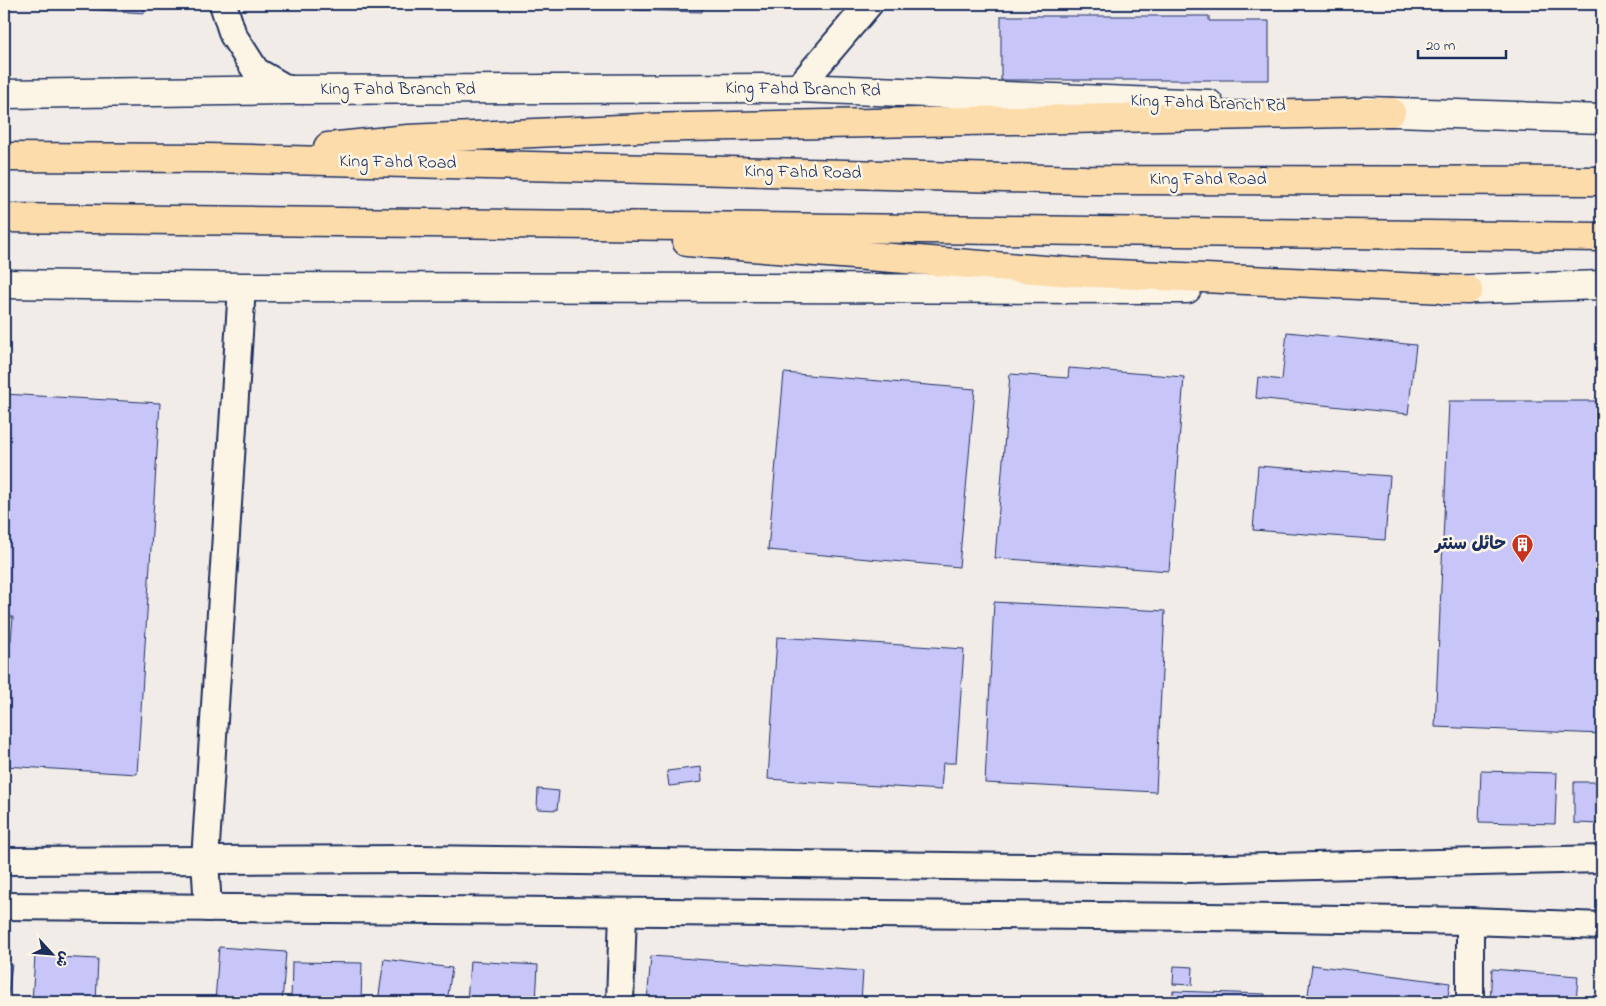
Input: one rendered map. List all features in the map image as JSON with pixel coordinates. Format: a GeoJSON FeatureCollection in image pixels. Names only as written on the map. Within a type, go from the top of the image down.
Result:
{"type":"FeatureCollection","features":[{"type":"Feature","properties":{"kind":"highway"},"geometry":{"type":"LineString","coordinates":[[208,158],[408,139],[632,128],[1391,112]]}},
{"type":"Feature","properties":{"kind":"highway","name":"King Fahd Road"},"geometry":{"type":"LineString","coordinates":[[4,157],[208,158],[1085,180],[1602,181]]}},
{"type":"Feature","properties":{"kind":"highway"},"geometry":{"type":"LineString","coordinates":[[4,218],[1602,237]]}},
{"type":"Feature","properties":{"kind":"highway"},"geometry":{"type":"LineString","coordinates":[[429,222],[1071,272],[1468,290]]}},
{"type":"Feature","properties":{"kind":"main road","name":"King Fahd Branch Rd"},"geometry":{"type":"LineString","coordinates":[[4,94],[289,90],[798,88],[1602,119]]}},
{"type":"Feature","properties":{"kind":"main road"},"geometry":{"type":"LineString","coordinates":[[4,284],[242,287],[1468,290],[1602,285]]}},
{"type":"Feature","properties":{"kind":"street"},"geometry":{"type":"LineString","coordinates":[[223,4],[233,35],[256,71],[289,90]]}},
{"type":"Feature","properties":{"kind":"street"},"geometry":{"type":"LineString","coordinates":[[798,88],[869,4]]}},
{"type":"Feature","properties":{"kind":"street"},"geometry":{"type":"LineString","coordinates":[[208,908],[205,860],[242,287]]}},
{"type":"Feature","properties":{"kind":"street"},"geometry":{"type":"LineString","coordinates":[[4,861],[416,859],[1186,869],[1602,859]]}},
{"type":"Feature","properties":{"kind":"street"},"geometry":{"type":"LineString","coordinates":[[4,906],[1470,921],[1602,926]]}},
{"type":"Feature","properties":{"kind":"street"},"geometry":{"type":"LineString","coordinates":[[620,1002],[623,912]]}},
{"type":"Feature","properties":{"kind":"street"},"geometry":{"type":"LineString","coordinates":[[1470,921],[1470,1002]]}},
{"type":"Feature","properties":{"kind":"building"},"geometry":{"type":"Polygon","coordinates":[[[11,4],[144,4],[144,13],[11,4]]]}},
{"type":"Feature","properties":{"kind":"building"},"geometry":{"type":"Polygon","coordinates":[[[633,4],[702,4],[702,12],[633,10],[633,4]]]}},
{"type":"Feature","properties":{"kind":"building"},"geometry":{"type":"Polygon","coordinates":[[[1001,16],[1209,16],[1209,21],[1269,21],[1269,80],[1001,80],[1001,16]]]}},
{"type":"Feature","properties":{"kind":"building"},"geometry":{"type":"Polygon","coordinates":[[[1287,332],[1416,345],[1408,414],[1256,398],[1258,377],[1282,380],[1287,332]]]}},
{"type":"Feature","properties":{"kind":"building"},"geometry":{"type":"Polygon","coordinates":[[[1069,368],[1184,377],[1169,571],[995,558],[1010,374],[1068,378],[1069,368]]]}},
{"type":"Feature","properties":{"kind":"building"},"geometry":{"type":"Polygon","coordinates":[[[784,373],[975,389],[959,567],[768,550],[784,373]]]}},
{"type":"Feature","properties":{"kind":"building"},"geometry":{"type":"Polygon","coordinates":[[[4,394],[160,403],[137,774],[4,766],[4,640],[11,641],[13,617],[4,617],[4,394]]]}},
{"type":"Feature","properties":{"kind":"building","name":"حائل سنتر"},"geometry":{"type":"Polygon","coordinates":[[[1449,401],[1602,401],[1602,734],[1435,727],[1449,401]]]}},
{"type":"Feature","properties":{"kind":"building"},"geometry":{"type":"Polygon","coordinates":[[[1258,466],[1390,476],[1385,540],[1253,530],[1258,466]]]}},
{"type":"Feature","properties":{"kind":"building"},"geometry":{"type":"Polygon","coordinates":[[[994,602],[1165,611],[1156,792],[985,783],[994,602]]]}},
{"type":"Feature","properties":{"kind":"building"},"geometry":{"type":"Polygon","coordinates":[[[777,637],[964,649],[956,763],[943,763],[941,790],[768,779],[777,637]]]}},
{"type":"Feature","properties":{"kind":"building"},"geometry":{"type":"Polygon","coordinates":[[[701,767],[702,782],[669,786],[667,771],[701,767]]]}},
{"type":"Feature","properties":{"kind":"building"},"geometry":{"type":"Polygon","coordinates":[[[1481,771],[1557,773],[1555,824],[1479,822],[1481,771]]]}},
{"type":"Feature","properties":{"kind":"building"},"geometry":{"type":"Polygon","coordinates":[[[1574,782],[1602,782],[1602,824],[1574,823],[1574,782]]]}},
{"type":"Feature","properties":{"kind":"building"},"geometry":{"type":"Polygon","coordinates":[[[538,789],[559,791],[557,810],[537,809],[538,789]]]}},
{"type":"Feature","properties":{"kind":"building"},"geometry":{"type":"Polygon","coordinates":[[[219,947],[286,952],[282,1002],[215,1002],[219,947]]]}},
{"type":"Feature","properties":{"kind":"building"},"geometry":{"type":"Polygon","coordinates":[[[35,956],[98,959],[96,1002],[32,1002],[35,956]]]}},
{"type":"Feature","properties":{"kind":"building"},"geometry":{"type":"Polygon","coordinates":[[[651,956],[863,971],[861,1002],[647,1002],[651,956]]]}},
{"type":"Feature","properties":{"kind":"building"},"geometry":{"type":"Polygon","coordinates":[[[384,959],[452,968],[447,1002],[378,1002],[384,959]]]}},
{"type":"Feature","properties":{"kind":"building"},"geometry":{"type":"Polygon","coordinates":[[[470,961],[538,965],[536,1002],[467,1002],[470,961]]]}},
{"type":"Feature","properties":{"kind":"building"},"geometry":{"type":"Polygon","coordinates":[[[292,962],[362,963],[361,1002],[291,1002],[292,962]]]}},
{"type":"Feature","properties":{"kind":"building"},"geometry":{"type":"Polygon","coordinates":[[[4,963],[12,964],[7,1002],[4,1002],[4,963]]]}},
{"type":"Feature","properties":{"kind":"building"},"geometry":{"type":"Polygon","coordinates":[[[1312,965],[1450,983],[1447,1002],[1307,1002],[1312,965]]]}},
{"type":"Feature","properties":{"kind":"building"},"geometry":{"type":"Polygon","coordinates":[[[1174,966],[1193,967],[1192,985],[1173,984],[1174,966]]]}},
{"type":"Feature","properties":{"kind":"building"},"geometry":{"type":"Polygon","coordinates":[[[1492,969],[1578,976],[1576,1002],[1490,1002],[1492,969]]]}},
{"type":"Feature","properties":{"kind":"building"},"geometry":{"type":"Polygon","coordinates":[[[1173,991],[1265,994],[1265,1002],[1173,1002],[1173,991]]]}},
{"type":"Feature","properties":{"kind":"place","name":"حائل سنتر"},"geometry":{"type":"Point","coordinates":[1522,564]}}]}
